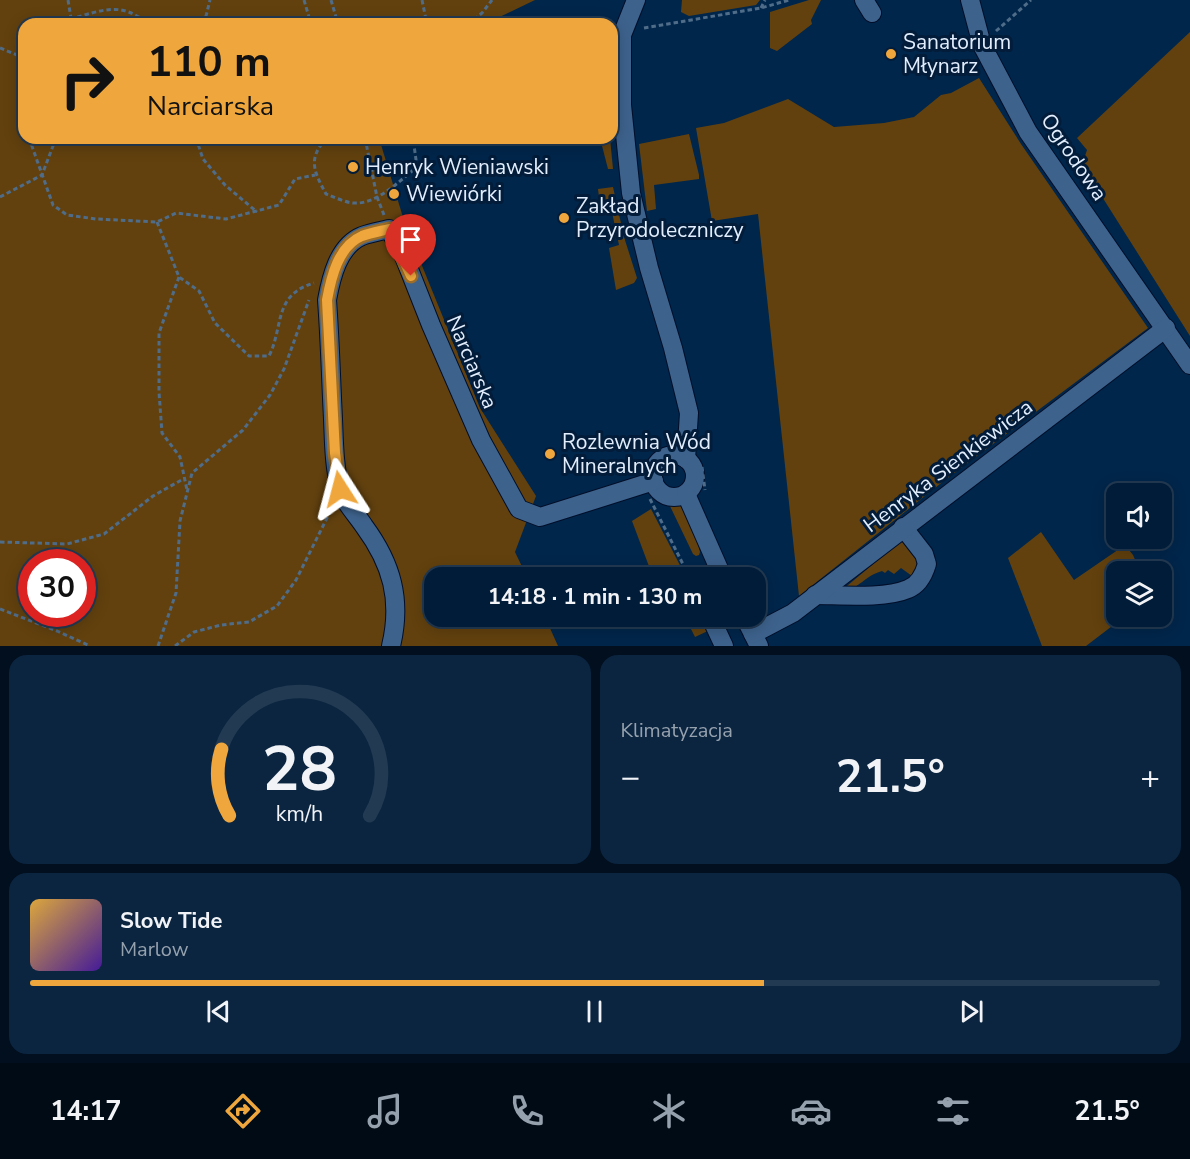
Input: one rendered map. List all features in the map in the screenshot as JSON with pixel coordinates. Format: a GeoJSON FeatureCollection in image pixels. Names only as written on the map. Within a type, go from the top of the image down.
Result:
{"type":"FeatureCollection","features":[{"type":"Feature","properties":{"kind":"street"},"geometry":{"type":"LineString","coordinates":[[636,0],[622,35],[622,105],[631,193],[689,414],[686,459]]}},
{"type":"Feature","properties":{"kind":"street","name":"Ogrodowa"},"geometry":{"type":"LineString","coordinates":[[970,0],[982,45],[1028,132],[1190,365]]}},
{"type":"Feature","properties":{"kind":"street"},"geometry":{"type":"LineString","coordinates":[[389,229],[360,237],[346,249],[332,277],[327,300],[335,453],[340,489],[387,562],[395,593],[396,627],[391,646]]}},
{"type":"Feature","properties":{"kind":"street","name":"Narciarska"},"geometry":{"type":"LineString","coordinates":[[389,229],[403,254],[431,325],[482,441],[519,509],[540,517],[648,482]]}},
{"type":"Feature","properties":{"kind":"street","name":"Henryka Sienkiewicza"},"geometry":{"type":"LineString","coordinates":[[756,640],[1166,328]]}},
{"type":"Feature","properties":{"kind":"street"},"geometry":{"type":"LineString","coordinates":[[678,456],[686,459],[695,472],[695,481],[686,494],[678,497],[663,494],[648,482],[663,459],[678,456]]}},
{"type":"Feature","properties":{"kind":"street"},"geometry":{"type":"LineString","coordinates":[[686,494],[718,567]]}},
{"type":"Feature","properties":{"kind":"street"},"geometry":{"type":"LineString","coordinates":[[815,596],[889,593],[909,589],[919,581],[927,564],[924,554],[903,527]]}},
{"type":"Feature","properties":{"kind":"street"},"geometry":{"type":"LineString","coordinates":[[715,627],[724,646]]}},
{"type":"Feature","properties":{"kind":"path"},"geometry":{"type":"LineString","coordinates":[[68,0],[70,18]]}},
{"type":"Feature","properties":{"kind":"path"},"geometry":{"type":"LineString","coordinates":[[206,18],[210,0]]}},
{"type":"Feature","properties":{"kind":"path"},"geometry":{"type":"LineString","coordinates":[[304,0],[309,18]]}},
{"type":"Feature","properties":{"kind":"path"},"geometry":{"type":"LineString","coordinates":[[331,0],[336,18]]}},
{"type":"Feature","properties":{"kind":"path"},"geometry":{"type":"LineString","coordinates":[[422,0],[426,18]]}},
{"type":"Feature","properties":{"kind":"path"},"geometry":{"type":"LineString","coordinates":[[476,18],[492,0]]}},
{"type":"Feature","properties":{"kind":"path"},"geometry":{"type":"LineString","coordinates":[[761,8],[765,0]]}},
{"type":"Feature","properties":{"kind":"path"},"geometry":{"type":"LineString","coordinates":[[644,28],[761,8],[789,0]]}},
{"type":"Feature","properties":{"kind":"path"},"geometry":{"type":"LineString","coordinates":[[982,45],[1031,0]]}},
{"type":"Feature","properties":{"kind":"path"},"geometry":{"type":"LineString","coordinates":[[74,18],[107,10],[125,9],[141,18]]}},
{"type":"Feature","properties":{"kind":"path"},"geometry":{"type":"LineString","coordinates":[[0,48],[16,55],[18,67]]}},
{"type":"Feature","properties":{"kind":"path"},"geometry":{"type":"LineString","coordinates":[[31,144],[53,205],[67,215],[157,222],[176,213],[226,219],[279,205],[295,179],[315,175]]}},
{"type":"Feature","properties":{"kind":"path"},"geometry":{"type":"LineString","coordinates":[[0,197],[42,175],[54,144]]}},
{"type":"Feature","properties":{"kind":"path"},"geometry":{"type":"LineString","coordinates":[[198,144],[203,159],[225,185],[257,212]]}},
{"type":"Feature","properties":{"kind":"path"},"geometry":{"type":"LineString","coordinates":[[323,144],[314,158],[315,175],[326,194],[352,203],[377,197],[417,167],[413,144]]}},
{"type":"Feature","properties":{"kind":"path"},"geometry":{"type":"LineString","coordinates":[[366,144],[377,197],[389,229]]}},
{"type":"Feature","properties":{"kind":"path"},"geometry":{"type":"LineString","coordinates":[[157,222],[179,277],[200,291],[215,323],[249,356],[268,356],[276,342],[279,320],[290,295],[305,286],[332,277]]}},
{"type":"Feature","properties":{"kind":"path"},"geometry":{"type":"LineString","coordinates":[[179,277],[159,333],[159,392],[162,432],[180,457],[188,491]]}},
{"type":"Feature","properties":{"kind":"path"},"geometry":{"type":"LineString","coordinates":[[158,646],[176,593],[180,521],[192,473],[243,430],[270,395],[284,369],[310,295]]}},
{"type":"Feature","properties":{"kind":"path"},"geometry":{"type":"LineString","coordinates":[[0,542],[67,544],[104,534],[153,496],[185,478]]}},
{"type":"Feature","properties":{"kind":"path"},"geometry":{"type":"LineString","coordinates":[[648,482],[685,567]]}},
{"type":"Feature","properties":{"kind":"path"},"geometry":{"type":"LineString","coordinates":[[176,646],[194,632],[221,625],[249,622],[277,606],[296,580],[322,531],[340,489]]}},
{"type":"Feature","properties":{"kind":"path"},"geometry":{"type":"LineString","coordinates":[[0,609],[90,646]]}},
{"type":"Feature","properties":{"kind":"shaded area"},"geometry":{"type":"Polygon","coordinates":[[[0,0],[535,0],[498,18],[18,18],[18,144],[381,144],[405,224],[480,408],[536,496],[515,552],[522,567],[424,567],[424,627],[549,627],[558,646],[0,646],[0,0]]]}},
{"type":"Feature","properties":{"kind":"shaded area"},"geometry":{"type":"Polygon","coordinates":[[[682,0],[760,0],[756,5],[689,16],[681,12],[682,0]]]}},
{"type":"Feature","properties":{"kind":"shaded area"},"geometry":{"type":"Polygon","coordinates":[[[809,0],[821,0],[811,20],[812,24],[777,51],[770,48],[770,12],[809,0]]]}},
{"type":"Feature","properties":{"kind":"shaded area"},"geometry":{"type":"Polygon","coordinates":[[[1190,32],[1190,336],[1082,165],[1087,150],[1077,138],[1190,32]]]}},
{"type":"Feature","properties":{"kind":"shaded area"},"geometry":{"type":"Polygon","coordinates":[[[979,78],[1021,144],[1148,328],[945,480],[799,596],[758,214],[712,221],[696,128],[724,123],[788,99],[834,127],[884,123],[914,117],[941,95],[951,93],[979,78]]]}},
{"type":"Feature","properties":{"kind":"shaded area"},"geometry":{"type":"Polygon","coordinates":[[[689,134],[699,179],[654,185],[656,209],[647,211],[639,144],[689,134]]]}},
{"type":"Feature","properties":{"kind":"shaded area"},"geometry":{"type":"Polygon","coordinates":[[[602,144],[611,144],[613,169],[608,169],[602,144]]]}},
{"type":"Feature","properties":{"kind":"shaded area"},"geometry":{"type":"Polygon","coordinates":[[[613,187],[624,237],[637,278],[634,283],[616,290],[609,248],[619,245],[610,203],[600,205],[598,189],[613,187]]]}},
{"type":"Feature","properties":{"kind":"shaded area"},"geometry":{"type":"Polygon","coordinates":[[[669,504],[685,509],[693,521],[699,555],[693,554],[669,504]]]}},
{"type":"Feature","properties":{"kind":"shaded area"},"geometry":{"type":"Polygon","coordinates":[[[651,509],[681,567],[649,567],[632,521],[651,509]]]}},
{"type":"Feature","properties":{"kind":"shaded area"},"geometry":{"type":"Polygon","coordinates":[[[1041,532],[1074,580],[1119,549],[1128,549],[1136,561],[1106,561],[1106,627],[1111,627],[1086,646],[1042,646],[1008,558],[1041,532]]]}},
{"type":"Feature","properties":{"kind":"shaded area"},"geometry":{"type":"Polygon","coordinates":[[[903,539],[913,552],[916,561],[912,576],[901,568],[894,574],[888,570],[885,573],[882,571],[848,590],[841,591],[903,539]]]}},
{"type":"Feature","properties":{"kind":"shaded area"},"geometry":{"type":"Polygon","coordinates":[[[690,627],[711,627],[712,629],[695,637],[690,627]]]}},
{"type":"Feature","properties":{"kind":"place","name":"Sanatorium Młynarz"},"geometry":{"type":"Point","coordinates":[891,54]}},
{"type":"Feature","properties":{"kind":"place","name":"Henryk Wieniawski"},"geometry":{"type":"Point","coordinates":[353,167]}},
{"type":"Feature","properties":{"kind":"place","name":"Wiewiórki"},"geometry":{"type":"Point","coordinates":[394,194]}},
{"type":"Feature","properties":{"kind":"place","name":"Zakład Przyrodoleczniczy"},"geometry":{"type":"Point","coordinates":[564,218]}},
{"type":"Feature","properties":{"kind":"place","name":"Rozlewnia Wód Mineralnych"},"geometry":{"type":"Point","coordinates":[550,454]}},
{"type":"Feature","properties":{"kind":"route"},"geometry":{"type":"LineString","coordinates":[[340,489],[335,453],[327,300],[332,277],[346,249],[360,237],[389,229],[403,254],[411,276]]}}]}
